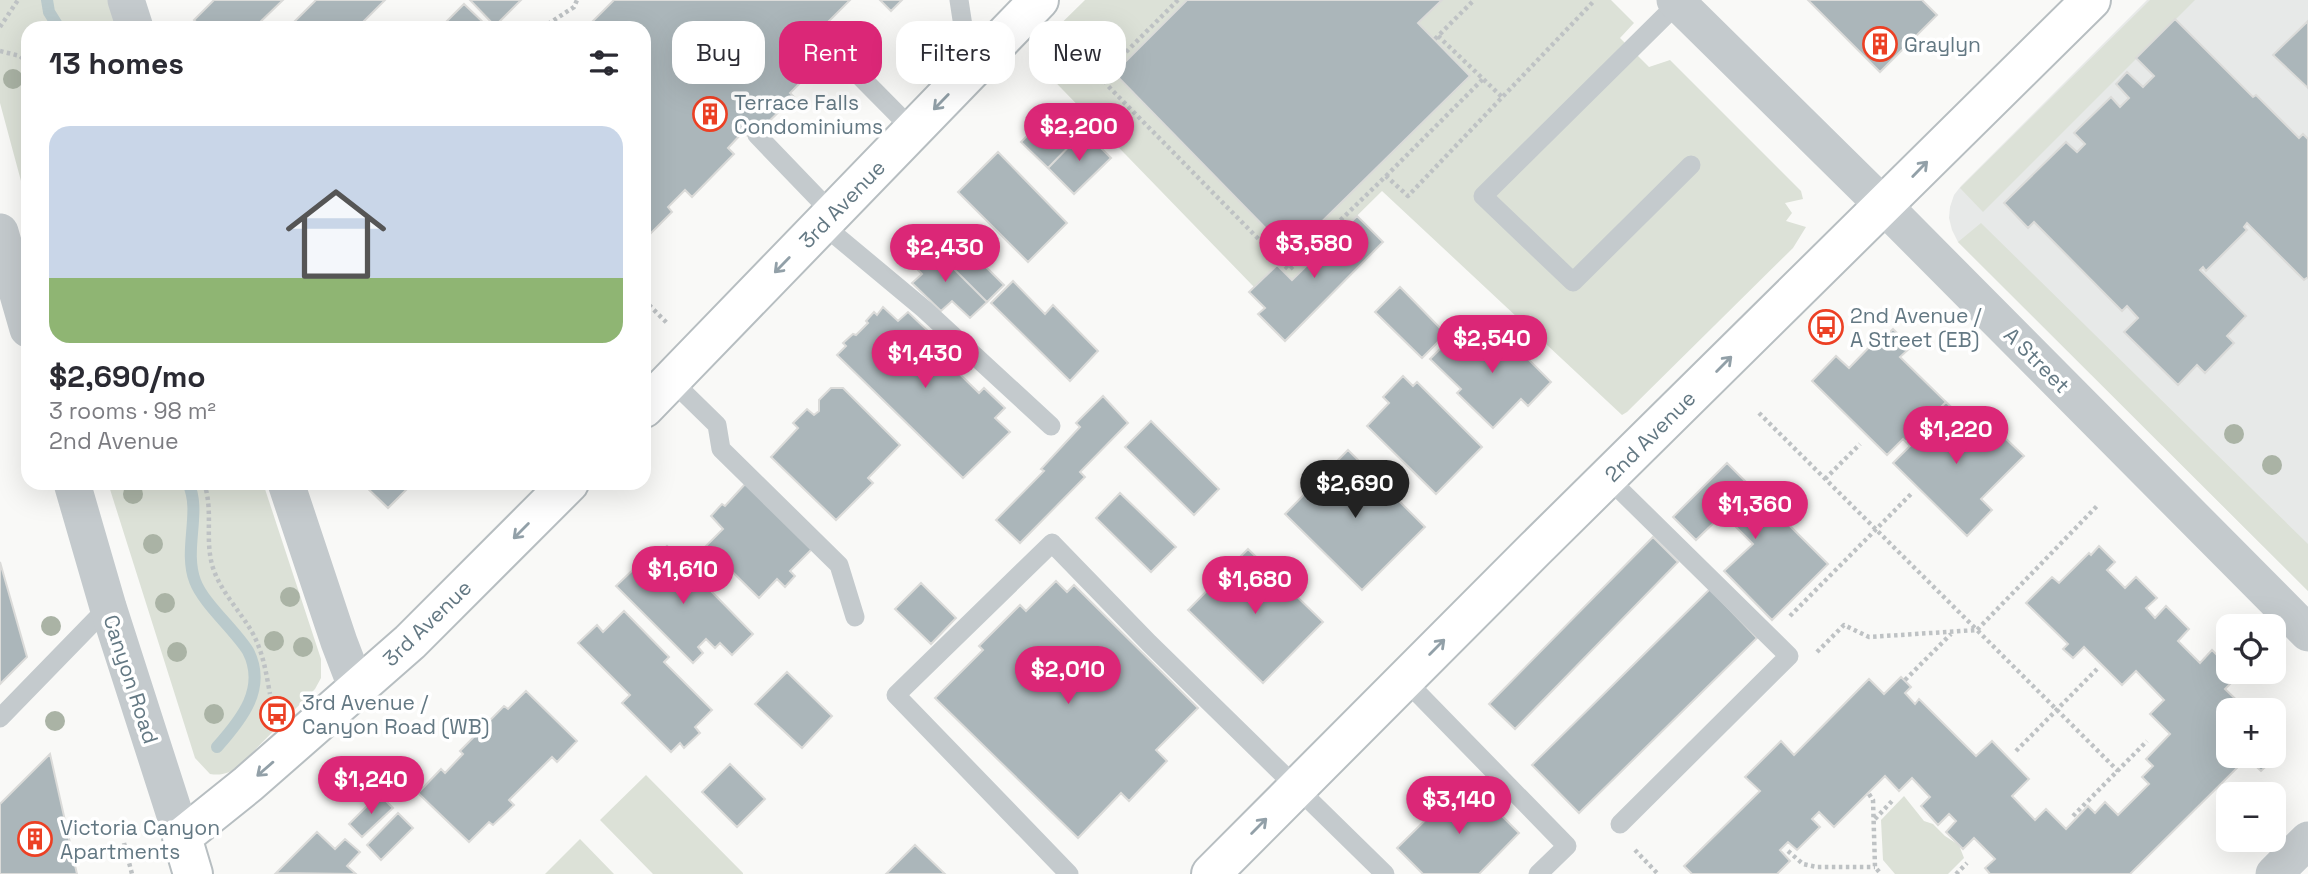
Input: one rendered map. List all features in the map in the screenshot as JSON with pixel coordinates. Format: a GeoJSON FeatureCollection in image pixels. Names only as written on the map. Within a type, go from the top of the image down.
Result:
{"type":"FeatureCollection","features":[{"type":"Feature","properties":{"kind":"street"},"geometry":{"type":"LineString","coordinates":[[126,0],[133,21]]}},
{"type":"Feature","properties":{"kind":"street","name":"2nd Avenue"},"geometry":{"type":"LineString","coordinates":[[1211,874],[1404,679],[2091,0]]}},
{"type":"Feature","properties":{"kind":"street","name":"A Street"},"geometry":{"type":"LineString","coordinates":[[1676,1],[1884,206],[2308,634]]}},
{"type":"Feature","properties":{"kind":"street","name":"3rd Avenue"},"geometry":{"type":"LineString","coordinates":[[1015,38],[1049,13]]}},
{"type":"Feature","properties":{"kind":"street","name":"3rd Avenue"},"geometry":{"type":"LineString","coordinates":[[651,401],[958,84]]}},
{"type":"Feature","properties":{"kind":"street"},"geometry":{"type":"LineString","coordinates":[[0,232],[21,305]]}},
{"type":"Feature","properties":{"kind":"street","name":"Canyon Road"},"geometry":{"type":"LineString","coordinates":[[74,490],[108,607],[193,874]]}},
{"type":"Feature","properties":{"kind":"street"},"geometry":{"type":"LineString","coordinates":[[288,490],[334,629],[357,689]]}},
{"type":"Feature","properties":{"kind":"street","name":"3rd Avenue"},"geometry":{"type":"LineString","coordinates":[[182,837],[248,784],[410,642],[562,490]]}},
{"type":"Feature","properties":{"kind":"street"},"geometry":{"type":"LineString","coordinates":[[2274,874],[2308,840]]}},
{"type":"Feature","properties":{"kind":"lane"},"geometry":{"type":"LineString","coordinates":[[959,0],[962,21]]}},
{"type":"Feature","properties":{"kind":"lane"},"geometry":{"type":"LineString","coordinates":[[1676,1],[1483,196],[1573,282],[1691,165]]}},
{"type":"Feature","properties":{"kind":"lane"},"geometry":{"type":"LineString","coordinates":[[868,84],[913,130]]}},
{"type":"Feature","properties":{"kind":"lane"},"geometry":{"type":"LineString","coordinates":[[757,135],[827,219],[1051,426]]}},
{"type":"Feature","properties":{"kind":"lane"},"geometry":{"type":"LineString","coordinates":[[671,380],[717,425],[721,449],[839,565],[855,617]]}},
{"type":"Feature","properties":{"kind":"lane"},"geometry":{"type":"LineString","coordinates":[[1608,478],[1789,656],[1620,824]]}},
{"type":"Feature","properties":{"kind":"lane"},"geometry":{"type":"LineString","coordinates":[[1069,874],[897,695],[1052,543],[1149,643],[1385,874]]}},
{"type":"Feature","properties":{"kind":"lane"},"geometry":{"type":"LineString","coordinates":[[0,718],[108,607]]}},
{"type":"Feature","properties":{"kind":"lane"},"geometry":{"type":"LineString","coordinates":[[1404,679],[1567,846],[1538,874]]}},
{"type":"Feature","properties":{"kind":"path"},"geometry":{"type":"LineString","coordinates":[[552,21],[574,6],[577,0]]}},
{"type":"Feature","properties":{"kind":"path"},"geometry":{"type":"LineString","coordinates":[[1126,52],[1178,0]]}},
{"type":"Feature","properties":{"kind":"path"},"geometry":{"type":"LineString","coordinates":[[1474,0],[1436,38],[1502,97]]}},
{"type":"Feature","properties":{"kind":"path"},"geometry":{"type":"LineString","coordinates":[[0,27],[16,1]]}},
{"type":"Feature","properties":{"kind":"path"},"geometry":{"type":"LineString","coordinates":[[1385,176],[1408,196],[1593,2]]}},
{"type":"Feature","properties":{"kind":"path"},"geometry":{"type":"LineString","coordinates":[[0,51],[21,57]]}},
{"type":"Feature","properties":{"kind":"path"},"geometry":{"type":"LineString","coordinates":[[1107,84],[1289,270],[1483,79]]}},
{"type":"Feature","properties":{"kind":"path"},"geometry":{"type":"LineString","coordinates":[[651,307],[668,324]]}},
{"type":"Feature","properties":{"kind":"path"},"geometry":{"type":"LineString","coordinates":[[1759,413],[2118,771]]}},
{"type":"Feature","properties":{"kind":"path"},"geometry":{"type":"LineString","coordinates":[[1825,479],[1860,444]]}},
{"type":"Feature","properties":{"kind":"path"},"geometry":{"type":"LineString","coordinates":[[206,490],[211,513],[209,535],[213,567],[260,647],[270,694]]}},
{"type":"Feature","properties":{"kind":"path"},"geometry":{"type":"LineString","coordinates":[[1789,617],[1912,495]]}},
{"type":"Feature","properties":{"kind":"path"},"geometry":{"type":"LineString","coordinates":[[1844,625],[1869,637],[1977,630],[2096,506]]}},
{"type":"Feature","properties":{"kind":"path"},"geometry":{"type":"LineString","coordinates":[[1905,680],[1952,632]]}},
{"type":"Feature","properties":{"kind":"path"},"geometry":{"type":"LineString","coordinates":[[2017,751],[2097,669]]}},
{"type":"Feature","properties":{"kind":"path"},"geometry":{"type":"LineString","coordinates":[[2073,816],[2147,741]]}},
{"type":"Feature","properties":{"kind":"path"},"geometry":{"type":"LineString","coordinates":[[1869,794],[1873,800],[1875,867],[1881,874]]}},
{"type":"Feature","properties":{"kind":"path"},"geometry":{"type":"LineString","coordinates":[[1874,820],[1893,800]]}},
{"type":"Feature","properties":{"kind":"path"},"geometry":{"type":"LineString","coordinates":[[124,843],[132,874]]}},
{"type":"Feature","properties":{"kind":"path"},"geometry":{"type":"LineString","coordinates":[[1788,851],[1802,864],[1824,868],[1875,867]]}},
{"type":"Feature","properties":{"kind":"path"},"geometry":{"type":"LineString","coordinates":[[1956,874],[1967,863]]}},
{"type":"Feature","properties":{"kind":"path"},"geometry":{"type":"LineString","coordinates":[[1818,874],[1824,868]]}},
{"type":"Feature","properties":{"kind":"shaded area"},"geometry":{"type":"Polygon","coordinates":[[[0,0],[108,0],[115,21],[21,21],[21,181],[0,103],[0,0]]]}},
{"type":"Feature","properties":{"kind":"shaded area"},"geometry":{"type":"Polygon","coordinates":[[[1085,0],[1611,0],[1634,23],[1620,38],[1649,67],[1670,60],[1801,191],[1803,199],[1785,203],[1792,213],[1786,221],[1806,227],[1793,248],[1622,415],[1382,191],[1292,280],[1276,265],[1254,287],[1057,84],[1126,84],[1126,21],[1064,21],[1085,0]]]}},
{"type":"Feature","properties":{"kind":"shaded area"},"geometry":{"type":"Polygon","coordinates":[[[2147,0],[2308,0],[2308,591],[1958,242],[1952,230],[1950,207],[1961,186],[2147,0]]]}},
{"type":"Feature","properties":{"kind":"shaded area"},"geometry":{"type":"Polygon","coordinates":[[[2150,0],[2195,0],[1983,212],[1960,188],[2150,0]]]}},
{"type":"Feature","properties":{"kind":"shaded area"},"geometry":{"type":"Polygon","coordinates":[[[1981,223],[2308,544],[2308,591],[1958,242],[1981,223]]]}},
{"type":"Feature","properties":{"kind":"shaded area"},"geometry":{"type":"Polygon","coordinates":[[[110,490],[265,490],[321,659],[321,678],[315,689],[239,766],[229,772],[210,774],[195,758],[110,490]]]}},
{"type":"Feature","properties":{"kind":"shaded area"},"geometry":{"type":"Polygon","coordinates":[[[646,775],[743,874],[653,874],[600,820],[646,775]]]}},
{"type":"Feature","properties":{"kind":"shaded area"},"geometry":{"type":"Polygon","coordinates":[[[1904,796],[1924,821],[1933,824],[1959,845],[1964,858],[1948,874],[1895,874],[1883,860],[1881,820],[1904,796]]]}},
{"type":"Feature","properties":{"kind":"shaded area"},"geometry":{"type":"Polygon","coordinates":[[[580,839],[614,874],[545,874],[580,839]]]}},
{"type":"Feature","properties":{"kind":"building"},"geometry":{"type":"Polygon","coordinates":[[[214,0],[283,0],[261,21],[194,20],[214,0]]]}},
{"type":"Feature","properties":{"kind":"building"},"geometry":{"type":"Polygon","coordinates":[[[316,0],[385,0],[364,21],[295,21],[316,0]]]}},
{"type":"Feature","properties":{"kind":"building"},"geometry":{"type":"Polygon","coordinates":[[[470,0],[521,0],[500,21],[490,21],[470,0]]]}},
{"type":"Feature","properties":{"kind":"building","name":"Terrace Falls Condominiums"},"geometry":{"type":"Polygon","coordinates":[[[614,0],[850,0],[829,21],[779,21],[779,84],[799,84],[790,93],[794,97],[751,139],[743,132],[728,148],[734,154],[692,197],[685,190],[668,207],[672,212],[651,233],[651,21],[593,21],[614,0]]]}},
{"type":"Feature","properties":{"kind":"building"},"geometry":{"type":"Polygon","coordinates":[[[880,0],[902,0],[891,11],[880,0]]]}},
{"type":"Feature","properties":{"kind":"building"},"geometry":{"type":"Polygon","coordinates":[[[1187,0],[1442,0],[1418,23],[1470,76],[1290,253],[1125,84],[1126,61],[1187,0]]]}},
{"type":"Feature","properties":{"kind":"building","name":"Graylyn"},"geometry":{"type":"Polygon","coordinates":[[[1808,0],[1922,0],[1937,15],[1880,72],[1808,0]]]}},
{"type":"Feature","properties":{"kind":"building"},"geometry":{"type":"Polygon","coordinates":[[[464,4],[482,21],[447,21],[464,4]]]}},
{"type":"Feature","properties":{"kind":"building"},"geometry":{"type":"Polygon","coordinates":[[[2175,19],[2253,97],[2256,95],[2299,138],[2303,134],[2308,139],[2308,277],[2304,280],[2247,223],[2244,227],[2247,230],[2206,271],[2203,267],[2200,270],[2246,316],[2227,336],[2234,343],[2205,373],[2197,365],[2178,385],[2124,332],[2138,318],[2127,306],[2122,311],[2034,222],[2028,228],[2004,203],[2066,142],[2077,152],[2085,144],[2074,133],[2111,97],[2120,107],[2129,98],[2116,84],[2127,72],[2143,87],[2154,76],[2136,58],[2175,19]]]}},
{"type":"Feature","properties":{"kind":"building"},"geometry":{"type":"Polygon","coordinates":[[[2308,21],[2308,88],[2273,55],[2308,21]]]}},
{"type":"Feature","properties":{"kind":"building"},"geometry":{"type":"Polygon","coordinates":[[[1058,105],[1084,131],[1048,168],[1021,142],[1058,105]]]}},
{"type":"Feature","properties":{"kind":"building"},"geometry":{"type":"Polygon","coordinates":[[[1084,131],[1111,158],[1074,194],[1048,168],[1084,131]]]}},
{"type":"Feature","properties":{"kind":"building"},"geometry":{"type":"Polygon","coordinates":[[[998,152],[1067,223],[1028,262],[958,192],[998,152]]]}},
{"type":"Feature","properties":{"kind":"building"},"geometry":{"type":"Polygon","coordinates":[[[1357,216],[1383,242],[1285,341],[1258,314],[1265,308],[1249,292],[1277,265],[1292,280],[1357,216]]]}},
{"type":"Feature","properties":{"kind":"building"},"geometry":{"type":"Polygon","coordinates":[[[947,226],[958,237],[966,229],[995,258],[986,267],[1004,285],[987,302],[929,244],[947,226]]]}},
{"type":"Feature","properties":{"kind":"building"},"geometry":{"type":"Polygon","coordinates":[[[929,244],[987,302],[970,318],[952,301],[941,311],[912,283],[922,274],[911,263],[929,244]]]}},
{"type":"Feature","properties":{"kind":"building"},"geometry":{"type":"Polygon","coordinates":[[[1013,281],[1045,314],[1053,305],[1098,351],[1070,381],[991,303],[1013,281]]]}},
{"type":"Feature","properties":{"kind":"building"},"geometry":{"type":"Polygon","coordinates":[[[1400,287],[1446,334],[1422,358],[1375,312],[1400,287]]]}},
{"type":"Feature","properties":{"kind":"building"},"geometry":{"type":"Polygon","coordinates":[[[883,307],[898,321],[908,312],[929,332],[923,338],[979,393],[984,388],[1005,408],[995,418],[1010,432],[963,478],[837,355],[846,346],[843,343],[853,334],[856,335],[874,312],[877,315],[883,307]]]}},
{"type":"Feature","properties":{"kind":"building"},"geometry":{"type":"Polygon","coordinates":[[[1893,329],[1911,347],[1900,357],[1946,402],[1906,442],[1903,439],[1887,455],[1812,381],[1836,356],[1849,368],[1880,336],[1883,339],[1893,329]]]}},
{"type":"Feature","properties":{"kind":"building"},"geometry":{"type":"Polygon","coordinates":[[[1459,330],[1484,355],[1504,335],[1509,340],[1514,334],[1534,354],[1529,360],[1551,382],[1528,406],[1521,399],[1493,428],[1457,393],[1461,389],[1430,359],[1459,330]]]}},
{"type":"Feature","properties":{"kind":"building"},"geometry":{"type":"Polygon","coordinates":[[[1403,376],[1413,386],[1417,382],[1482,447],[1436,494],[1367,426],[1389,403],[1383,397],[1403,376]]]}},
{"type":"Feature","properties":{"kind":"building"},"geometry":{"type":"Polygon","coordinates":[[[831,388],[843,388],[900,445],[868,478],[873,483],[836,520],[771,457],[798,428],[793,423],[807,409],[814,415],[819,411],[819,400],[831,388]]]}},
{"type":"Feature","properties":{"kind":"building"},"geometry":{"type":"Polygon","coordinates":[[[1103,396],[1128,423],[1080,472],[1085,477],[1020,543],[996,520],[1044,471],[1041,469],[1080,427],[1076,423],[1103,396]]]}},
{"type":"Feature","properties":{"kind":"building"},"geometry":{"type":"Polygon","coordinates":[[[1946,402],[1992,447],[2003,436],[2024,456],[1981,499],[1992,510],[1967,536],[1893,463],[1910,446],[1906,442],[1946,402]]]}},
{"type":"Feature","properties":{"kind":"building"},"geometry":{"type":"Polygon","coordinates":[[[1151,421],[1219,489],[1194,515],[1125,447],[1151,421]]]}},
{"type":"Feature","properties":{"kind":"building"},"geometry":{"type":"Polygon","coordinates":[[[1348,450],[1425,527],[1362,590],[1285,514],[1348,450]]]}},
{"type":"Feature","properties":{"kind":"building"},"geometry":{"type":"Polygon","coordinates":[[[1727,463],[1828,564],[1772,620],[1724,571],[1753,544],[1723,514],[1696,540],[1673,517],[1727,463]]]}},
{"type":"Feature","properties":{"kind":"building"},"geometry":{"type":"Polygon","coordinates":[[[746,483],[812,549],[790,571],[795,576],[785,587],[777,579],[759,598],[706,546],[723,529],[711,516],[722,504],[725,506],[746,483]]]}},
{"type":"Feature","properties":{"kind":"building"},"geometry":{"type":"Polygon","coordinates":[[[369,490],[406,490],[388,508],[369,490]]]}},
{"type":"Feature","properties":{"kind":"building"},"geometry":{"type":"Polygon","coordinates":[[[1120,493],[1176,547],[1151,572],[1096,518],[1120,493]]]}},
{"type":"Feature","properties":{"kind":"building"},"geometry":{"type":"Polygon","coordinates":[[[1653,537],[1678,562],[1515,729],[1489,704],[1653,537]]]}},
{"type":"Feature","properties":{"kind":"building"},"geometry":{"type":"Polygon","coordinates":[[[667,546],[753,634],[732,655],[720,643],[715,648],[706,639],[698,647],[703,653],[693,663],[616,586],[640,563],[645,568],[667,546]]]}},
{"type":"Feature","properties":{"kind":"building"},"geometry":{"type":"Polygon","coordinates":[[[2099,546],[2115,562],[2107,570],[2125,588],[2136,577],[2157,598],[2146,608],[2155,618],[2166,606],[2189,629],[2178,641],[2200,663],[2212,650],[2216,654],[2216,684],[2230,684],[2225,689],[2234,698],[2216,698],[2216,768],[2237,768],[2223,782],[2216,782],[2216,789],[2130,874],[1990,874],[1985,868],[1995,859],[1974,838],[1963,849],[1946,832],[1956,821],[1949,814],[1938,825],[1921,806],[1930,797],[1912,778],[1899,791],[1885,776],[1834,827],[1819,812],[1812,819],[1820,827],[1797,850],[1788,842],[1780,850],[1790,861],[1777,874],[1692,874],[1684,866],[1760,791],[1745,777],[1781,741],[1794,755],[1869,679],[1884,694],[1901,677],[1911,687],[1905,693],[1915,704],[1919,699],[1976,756],[1992,741],[2029,779],[2012,796],[2035,820],[2046,809],[2066,829],[2088,806],[2095,813],[2105,802],[2118,815],[2149,784],[2142,777],[2153,766],[2146,759],[2170,734],[2150,714],[2164,700],[2136,671],[2122,685],[2084,647],[2073,658],[2063,649],[2068,644],[2026,603],[2052,577],[2059,583],[2089,553],[2091,555],[2099,546]]]}},
{"type":"Feature","properties":{"kind":"building"},"geometry":{"type":"Polygon","coordinates":[[[1248,549],[1323,622],[1263,683],[1188,610],[1248,549]]]}},
{"type":"Feature","properties":{"kind":"building"},"geometry":{"type":"Polygon","coordinates":[[[0,562],[27,657],[0,684],[0,562]]]}},
{"type":"Feature","properties":{"kind":"building"},"geometry":{"type":"Polygon","coordinates":[[[1056,581],[1067,592],[1074,585],[1198,708],[1156,750],[1167,761],[1129,801],[1121,793],[1078,838],[935,698],[983,650],[979,646],[1020,605],[1026,611],[1056,581]]]}},
{"type":"Feature","properties":{"kind":"building"},"geometry":{"type":"Polygon","coordinates":[[[921,583],[956,618],[931,644],[895,609],[921,583]]]}},
{"type":"Feature","properties":{"kind":"building"},"geometry":{"type":"Polygon","coordinates":[[[1710,589],[1757,638],[1579,813],[1532,765],[1710,589]]]}},
{"type":"Feature","properties":{"kind":"building"},"geometry":{"type":"Polygon","coordinates":[[[624,611],[669,657],[664,662],[712,710],[695,727],[700,733],[684,748],[680,743],[671,752],[622,703],[630,695],[578,643],[597,625],[603,632],[624,611]]]}},
{"type":"Feature","properties":{"kind":"building"},"geometry":{"type":"Polygon","coordinates":[[[787,672],[832,716],[802,748],[755,704],[787,672]]]}},
{"type":"Feature","properties":{"kind":"building"},"geometry":{"type":"Polygon","coordinates":[[[526,691],[577,741],[557,762],[552,757],[509,800],[514,805],[493,825],[489,822],[469,842],[418,793],[441,769],[445,773],[463,754],[460,751],[504,706],[508,709],[526,691]]]}},
{"type":"Feature","properties":{"kind":"building","name":"Victoria Canyon Apartments"},"geometry":{"type":"Polygon","coordinates":[[[50,754],[77,874],[0,874],[0,804],[50,754]]]}},
{"type":"Feature","properties":{"kind":"building"},"geometry":{"type":"Polygon","coordinates":[[[730,764],[765,799],[737,827],[702,792],[730,764]]]}},
{"type":"Feature","properties":{"kind":"building"},"geometry":{"type":"Polygon","coordinates":[[[1466,780],[1519,833],[1479,874],[1423,874],[1397,848],[1466,780]]]}},
{"type":"Feature","properties":{"kind":"building"},"geometry":{"type":"Polygon","coordinates":[[[379,794],[393,808],[362,837],[349,824],[379,794]]]}},
{"type":"Feature","properties":{"kind":"building"},"geometry":{"type":"Polygon","coordinates":[[[398,813],[413,828],[381,860],[367,845],[398,813]]]}},
{"type":"Feature","properties":{"kind":"building"},"geometry":{"type":"Polygon","coordinates":[[[317,832],[335,849],[345,839],[360,852],[347,866],[356,874],[276,873],[317,832]]]}},
{"type":"Feature","properties":{"kind":"building"},"geometry":{"type":"Polygon","coordinates":[[[915,845],[945,874],[886,874],[915,845]]]}},
{"type":"Feature","properties":{"kind":"waterway"},"geometry":{"type":"LineString","coordinates":[[47,0],[49,12],[55,21]]}},
{"type":"Feature","properties":{"kind":"waterway"},"geometry":{"type":"LineString","coordinates":[[191,490],[193,506],[191,556],[195,581],[205,598],[248,651],[255,678],[243,714],[217,747]]}},
{"type":"Feature","properties":{"kind":"place","name":"Graylyn"},"geometry":{"type":"Point","coordinates":[1880,44]}},
{"type":"Feature","properties":{"kind":"place","name":"Terrace Falls Condominiums"},"geometry":{"type":"Point","coordinates":[710,114]}},
{"type":"Feature","properties":{"kind":"place","name":"2nd Avenue / A Street (EB)"},"geometry":{"type":"Point","coordinates":[1826,327]}},
{"type":"Feature","properties":{"kind":"place","name":"3rd Avenue / Canyon Road (WB)"},"geometry":{"type":"Point","coordinates":[277,714]}},
{"type":"Feature","properties":{"kind":"place","name":"Victoria Canyon Apartments"},"geometry":{"type":"Point","coordinates":[35,839]}}]}
